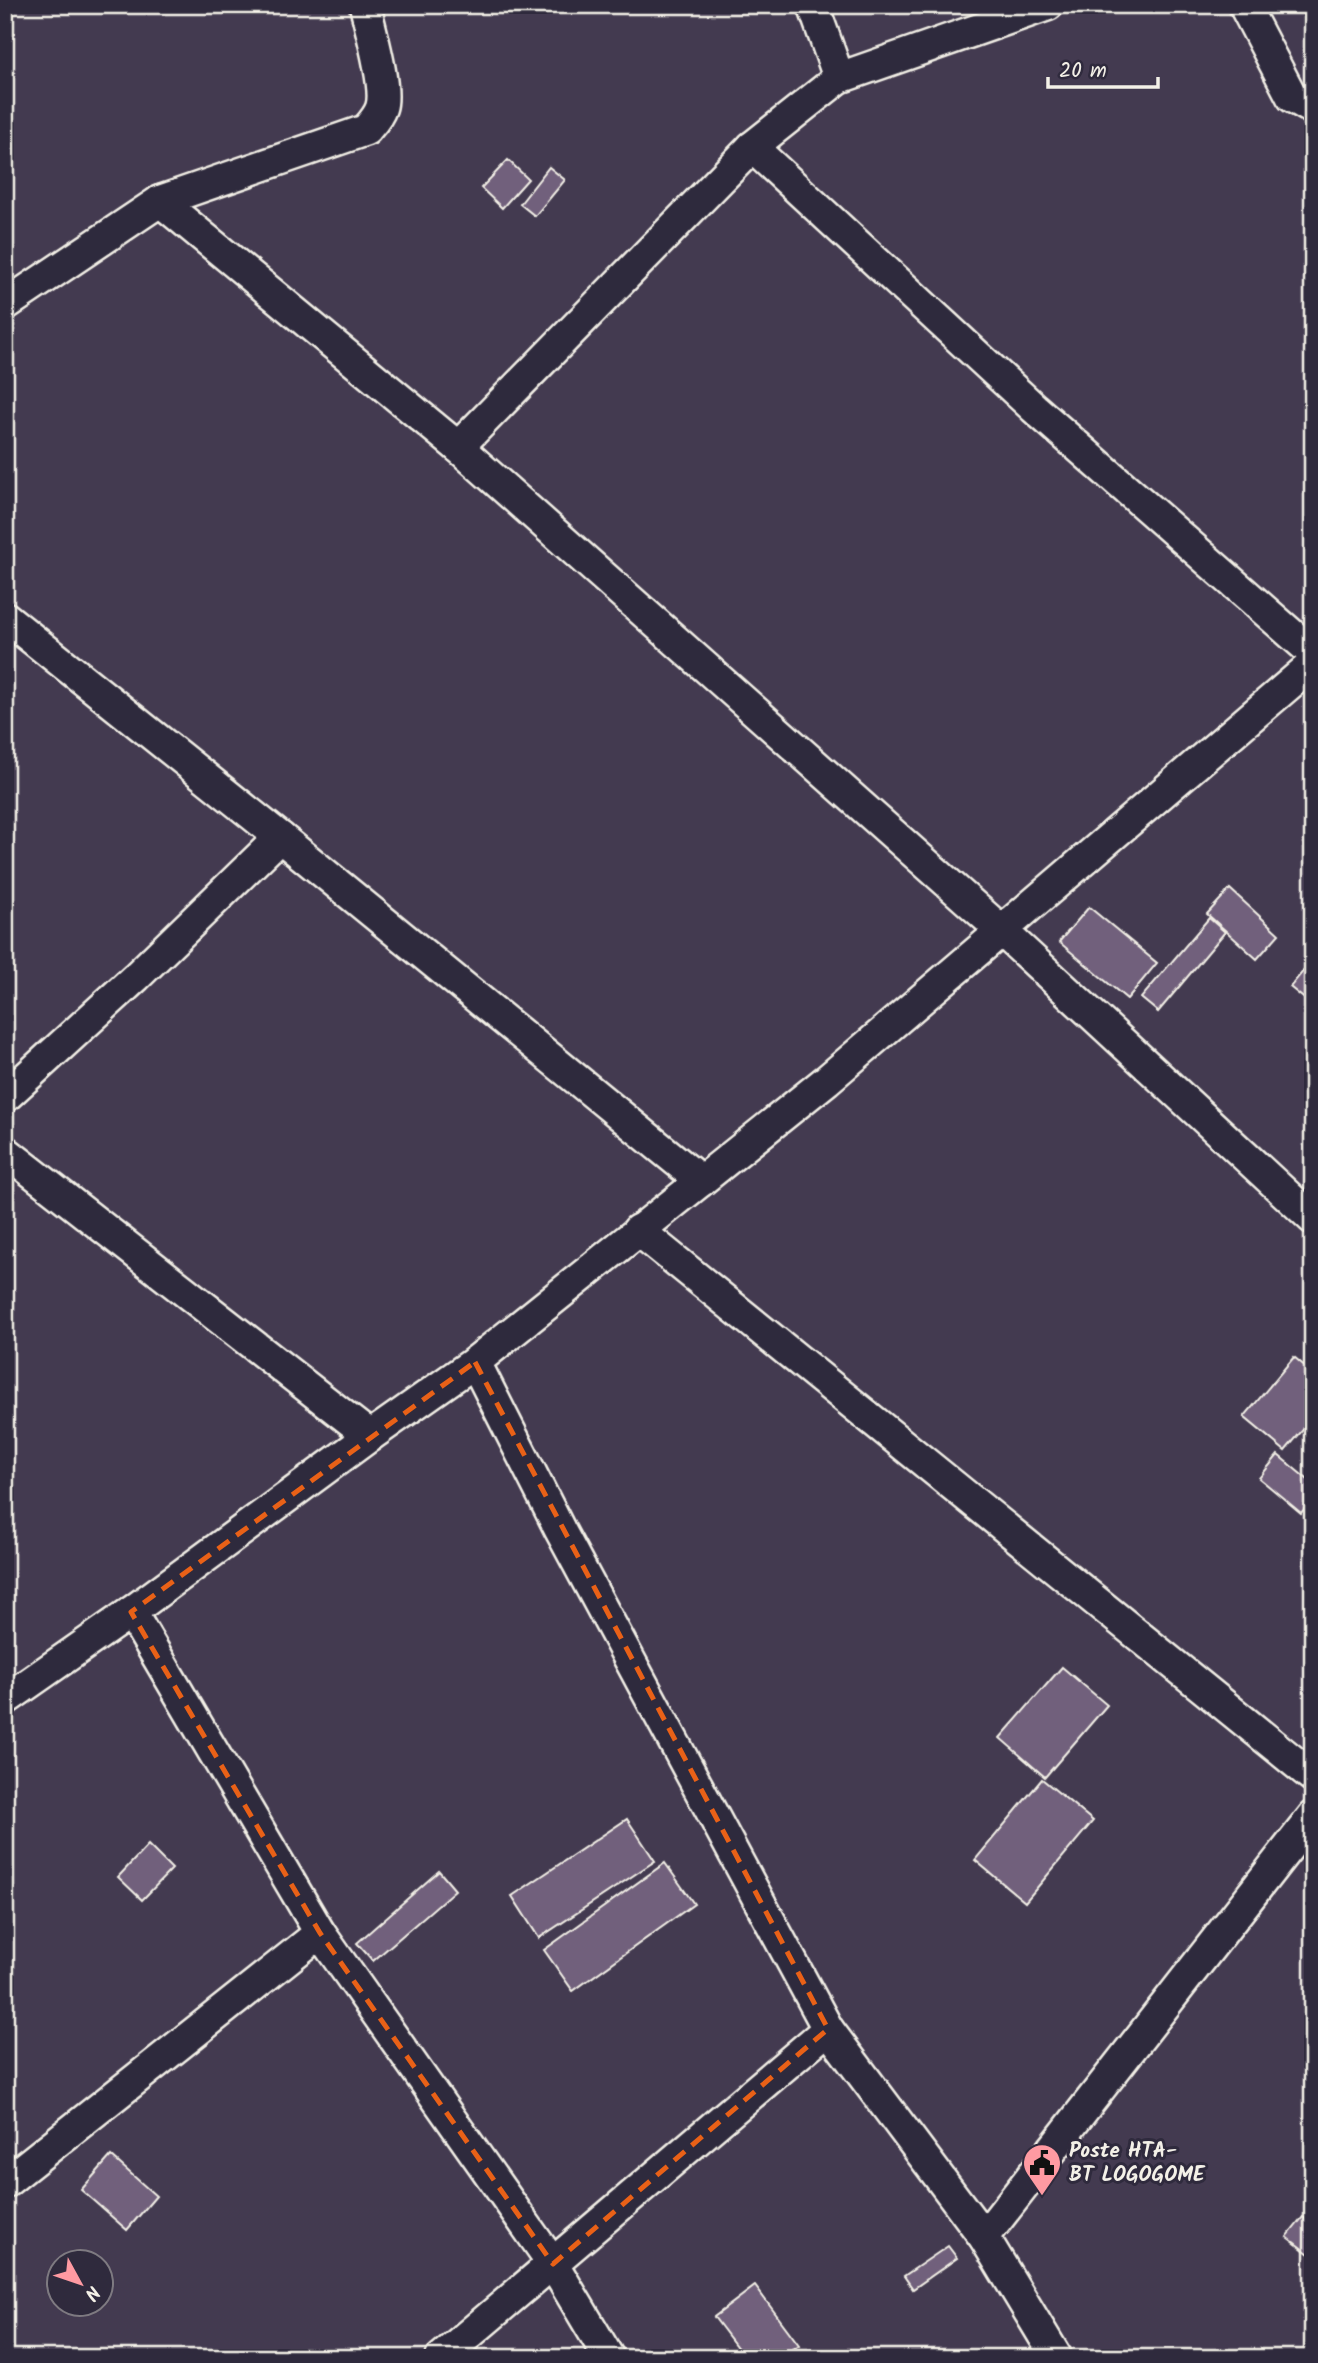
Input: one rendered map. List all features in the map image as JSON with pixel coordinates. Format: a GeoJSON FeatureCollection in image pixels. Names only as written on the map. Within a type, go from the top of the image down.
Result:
{"type":"FeatureCollection","features":[{"type":"Feature","properties":{"kind":"street"},"geometry":{"type":"LineString","coordinates":[[6,301],[160,201],[366,130],[382,106],[383,90],[365,5]]}},
{"type":"Feature","properties":{"kind":"street"},"geometry":{"type":"LineString","coordinates":[[813,5],[839,78]]}},
{"type":"Feature","properties":{"kind":"street"},"geometry":{"type":"LineString","coordinates":[[458,447],[752,147],[839,78],[1048,5]]}},
{"type":"Feature","properties":{"kind":"street"},"geometry":{"type":"LineString","coordinates":[[1244,5],[1292,97],[1313,109]]}},
{"type":"Feature","properties":{"kind":"street"},"geometry":{"type":"LineString","coordinates":[[752,147],[1034,408],[1313,653]]}},
{"type":"Feature","properties":{"kind":"street"},"geometry":{"type":"LineString","coordinates":[[160,201],[458,447],[1002,931],[1313,1219]]}},
{"type":"Feature","properties":{"kind":"street"},"geometry":{"type":"LineString","coordinates":[[5,617],[281,837],[701,1181]]}},
{"type":"Feature","properties":{"kind":"street"},"geometry":{"type":"LineString","coordinates":[[8,1691],[131,1612],[475,1362],[827,1080],[1313,664]]}},
{"type":"Feature","properties":{"kind":"street"},"geometry":{"type":"LineString","coordinates":[[5,1097],[136,977],[281,837]]}},
{"type":"Feature","properties":{"kind":"street"},"geometry":{"type":"LineString","coordinates":[[5,1151],[370,1436]]}},
{"type":"Feature","properties":{"kind":"street"},"geometry":{"type":"LineString","coordinates":[[638,1230],[1313,1777]]}},
{"type":"Feature","properties":{"kind":"street"},"geometry":{"type":"LineString","coordinates":[[475,1362],[560,1530],[828,2029],[984,2237],[1057,2358]]}},
{"type":"Feature","properties":{"kind":"street"},"geometry":{"type":"LineString","coordinates":[[131,1612],[320,1933],[553,2264],[609,2358]]}},
{"type":"Feature","properties":{"kind":"street"},"geometry":{"type":"LineString","coordinates":[[984,2237],[1313,1816]]}},
{"type":"Feature","properties":{"kind":"street"},"geometry":{"type":"LineString","coordinates":[[5,2183],[320,1933]]}},
{"type":"Feature","properties":{"kind":"street"},"geometry":{"type":"LineString","coordinates":[[441,2358],[828,2029]]}},
{"type":"Feature","properties":{"kind":"highlighted area"},"geometry":{"type":"Polygon","coordinates":[[[475,1362],[828,2029],[553,2264],[320,1933],[131,1612],[475,1362]]]}},
{"type":"Feature","properties":{"kind":"building"},"geometry":{"type":"Polygon","coordinates":[[[508,160],[528,179],[502,208],[481,188],[508,160]]]}},
{"type":"Feature","properties":{"kind":"building"},"geometry":{"type":"Polygon","coordinates":[[[549,167],[565,180],[535,216],[520,204],[549,167]]]}},
{"type":"Feature","properties":{"kind":"building"},"geometry":{"type":"Polygon","coordinates":[[[1230,889],[1279,934],[1257,959],[1207,914],[1230,889]]]}},
{"type":"Feature","properties":{"kind":"building"},"geometry":{"type":"Polygon","coordinates":[[[1089,907],[1157,963],[1127,999],[1059,942],[1089,907]]]}},
{"type":"Feature","properties":{"kind":"building"},"geometry":{"type":"Polygon","coordinates":[[[1209,918],[1225,932],[1158,1012],[1141,998],[1209,918]]]}},
{"type":"Feature","properties":{"kind":"building"},"geometry":{"type":"Polygon","coordinates":[[[1309,964],[1313,967],[1313,1006],[1290,987],[1309,964]]]}},
{"type":"Feature","properties":{"kind":"building"},"geometry":{"type":"Polygon","coordinates":[[[1294,1357],[1313,1373],[1313,1418],[1285,1451],[1244,1417],[1294,1357]]]}},
{"type":"Feature","properties":{"kind":"building"},"geometry":{"type":"Polygon","coordinates":[[[1278,1455],[1313,1484],[1313,1499],[1301,1513],[1259,1478],[1278,1455]]]}},
{"type":"Feature","properties":{"kind":"building"},"geometry":{"type":"Polygon","coordinates":[[[1062,1667],[1107,1705],[1045,1777],[1000,1738],[1062,1667]]]}},
{"type":"Feature","properties":{"kind":"building"},"geometry":{"type":"Polygon","coordinates":[[[1042,1779],[1093,1821],[1025,1902],[975,1860],[1042,1779]]]}},
{"type":"Feature","properties":{"kind":"building"},"geometry":{"type":"Polygon","coordinates":[[[627,1819],[655,1861],[539,1938],[512,1896],[627,1819]]]}},
{"type":"Feature","properties":{"kind":"building"},"geometry":{"type":"Polygon","coordinates":[[[148,1845],[172,1869],[142,1900],[118,1877],[148,1845]]]}},
{"type":"Feature","properties":{"kind":"building"},"geometry":{"type":"Polygon","coordinates":[[[665,1863],[694,1904],[573,1991],[544,1950],[665,1863]]]}},
{"type":"Feature","properties":{"kind":"building"},"geometry":{"type":"Polygon","coordinates":[[[439,1871],[455,1890],[373,1961],[357,1943],[439,1871]]]}},
{"type":"Feature","properties":{"kind":"building"},"geometry":{"type":"Polygon","coordinates":[[[111,2156],[156,2196],[127,2230],[81,2190],[111,2156]]]}},
{"type":"Feature","properties":{"kind":"building"},"geometry":{"type":"Polygon","coordinates":[[[1303,2217],[1313,2225],[1313,2257],[1287,2237],[1303,2217]]]}},
{"type":"Feature","properties":{"kind":"building"},"geometry":{"type":"Polygon","coordinates":[[[948,2246],[957,2258],[913,2289],[904,2276],[948,2246]]]}},
{"type":"Feature","properties":{"kind":"building"},"geometry":{"type":"Polygon","coordinates":[[[755,2286],[799,2345],[781,2358],[745,2358],[714,2317],[755,2286]]]}},
{"type":"Feature","properties":{"kind":"place","name":"Poste HTA- BT LOGOGOME"},"geometry":{"type":"Point","coordinates":[1042,2197]}}]}
